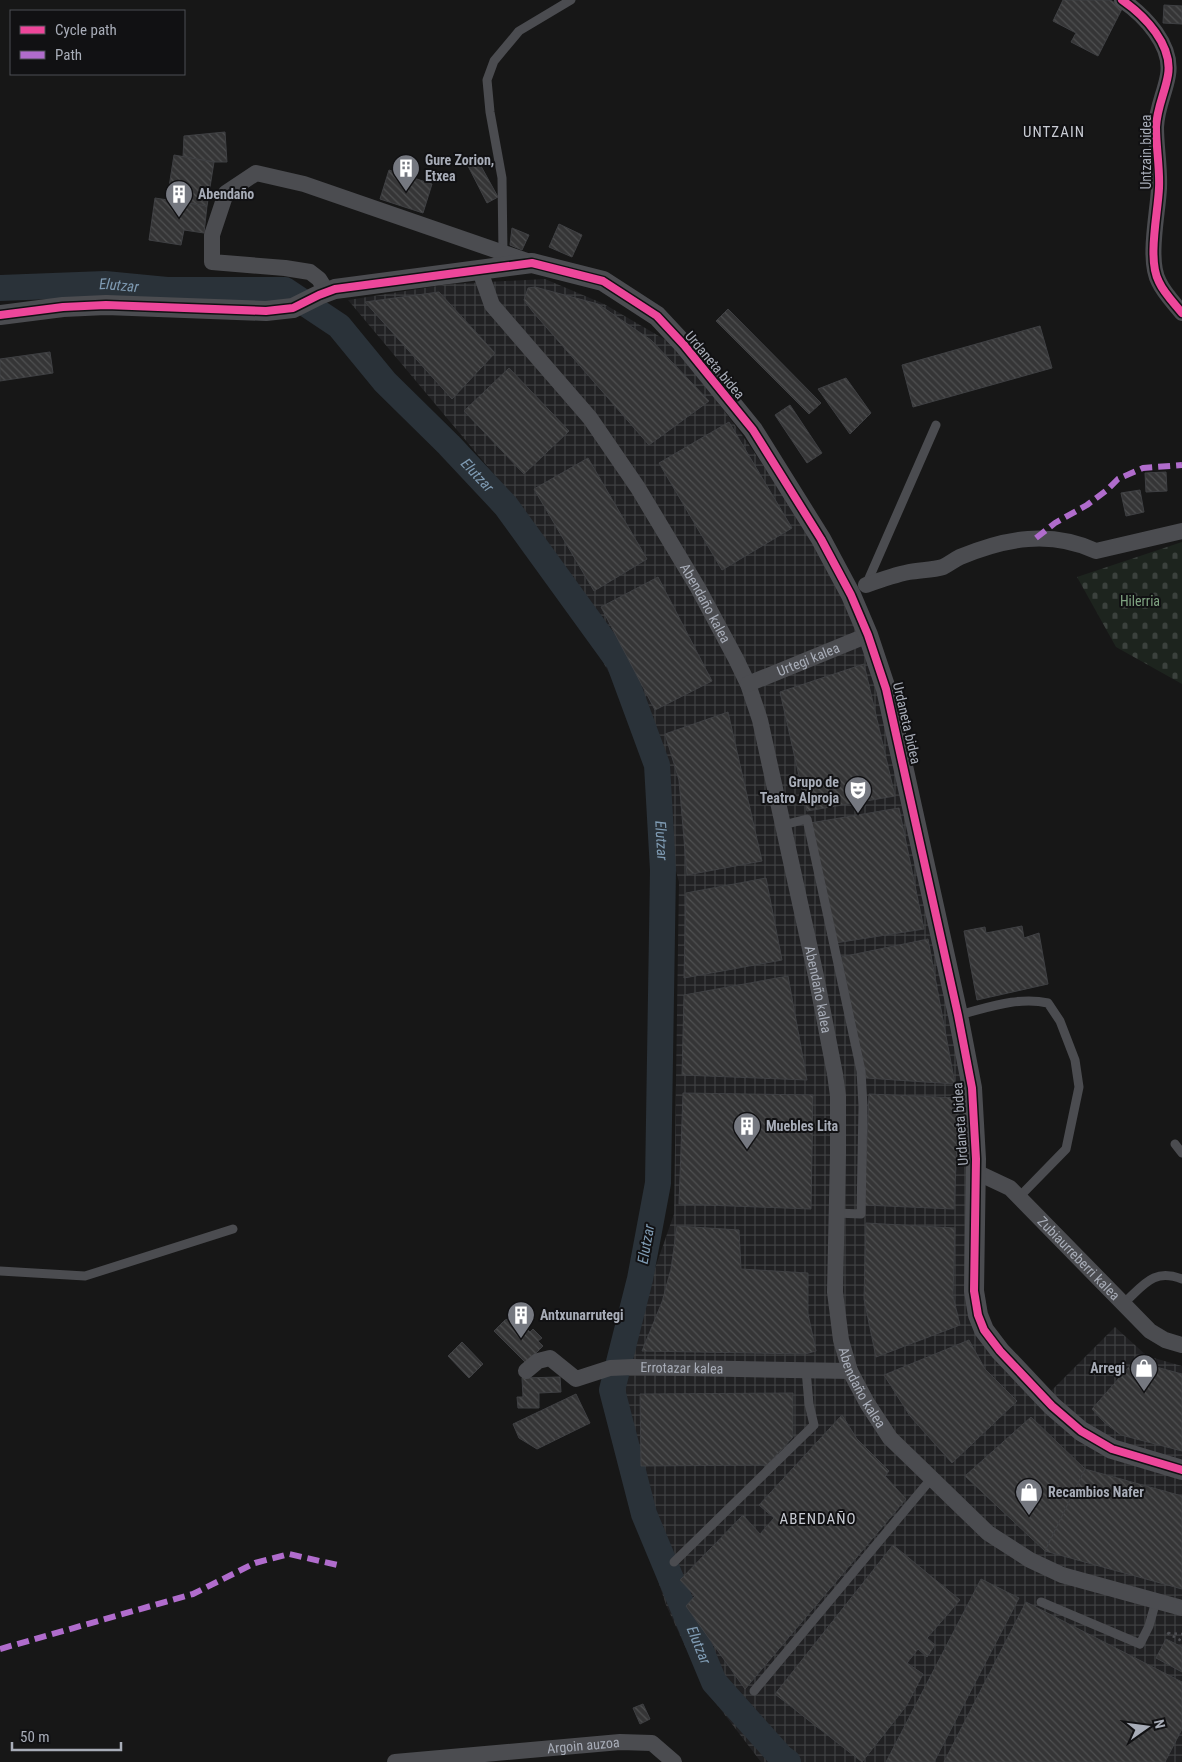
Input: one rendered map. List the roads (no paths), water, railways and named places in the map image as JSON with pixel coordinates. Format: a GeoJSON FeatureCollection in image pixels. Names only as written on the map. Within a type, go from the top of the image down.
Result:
{"type":"FeatureCollection","features":[{"type":"Feature","properties":{"kind":"street","name":"Untzain bidea"},"geometry":{"type":"LineString","coordinates":[[1122,0],[1133,8],[1153,29],[1164,47],[1168,63],[1168,74],[1158,108],[1156,128],[1160,186],[1153,265],[1158,282],[1182,313]]}},
{"type":"Feature","properties":{"kind":"street"},"geometry":{"type":"LineString","coordinates":[[323,293],[319,279],[310,272],[212,262],[212,235],[226,193],[256,173],[304,184],[532,263]]}},
{"type":"Feature","properties":{"kind":"street","name":"Urdaneta bidea"},"geometry":{"type":"LineString","coordinates":[[0,315],[62,307],[106,305],[266,311],[292,308],[335,289],[532,263],[603,282],[657,316],[684,345],[753,430],[821,539],[858,590],[868,635],[886,688],[958,1015],[972,1088],[976,1172],[974,1291],[978,1315],[984,1330],[1000,1351],[1052,1406],[1081,1431],[1112,1449],[1182,1470]]}},
{"type":"Feature","properties":{"kind":"street","name":"Abendaño kalea"},"geometry":{"type":"LineString","coordinates":[[480,271],[492,305],[590,418],[638,488],[698,588],[748,684],[760,720],[835,1074],[838,1115],[835,1292],[841,1340],[850,1371],[867,1403],[890,1438],[988,1534],[1030,1560],[1062,1574],[1182,1608]]}},
{"type":"Feature","properties":{"kind":"street"},"geometry":{"type":"LineString","coordinates":[[858,590],[890,576],[943,567],[958,558],[979,550],[1023,540],[1041,537],[1056,539],[1096,551],[1182,531]]}},
{"type":"Feature","properties":{"kind":"street","name":"Urtegi kalea"},"geometry":{"type":"LineString","coordinates":[[748,684],[868,635]]}},
{"type":"Feature","properties":{"kind":"street","name":"Zubiaurreberri kalea"},"geometry":{"type":"LineString","coordinates":[[976,1172],[1010,1188],[1150,1331],[1165,1340],[1182,1345]]}},
{"type":"Feature","properties":{"kind":"street","name":"Errotazar kalea"},"geometry":{"type":"LineString","coordinates":[[526,1371],[538,1361],[550,1358],[576,1379],[610,1368],[633,1367],[850,1371]]}},
{"type":"Feature","properties":{"kind":"street","name":"Argoin auzoa"},"geometry":{"type":"LineString","coordinates":[[396,1762],[620,1742],[652,1743],[674,1762]]}},
{"type":"Feature","properties":{"kind":"lane"},"geometry":{"type":"LineString","coordinates":[[503,253],[502,178],[490,112],[487,80],[494,61],[519,31],[571,0]]}},
{"type":"Feature","properties":{"kind":"lane"},"geometry":{"type":"LineString","coordinates":[[858,590],[936,425]]}},
{"type":"Feature","properties":{"kind":"lane"},"geometry":{"type":"LineString","coordinates":[[783,825],[807,819],[861,1071],[864,1106],[861,1214],[836,1213]]}},
{"type":"Feature","properties":{"kind":"lane"},"geometry":{"type":"LineString","coordinates":[[958,1015],[1022,1000],[1037,1000],[1048,1003],[1060,1021],[1075,1060],[1080,1087],[1066,1149],[1019,1198]]}},
{"type":"Feature","properties":{"kind":"lane"},"geometry":{"type":"LineString","coordinates":[[1175,1144],[1182,1153]]}},
{"type":"Feature","properties":{"kind":"lane"},"geometry":{"type":"LineString","coordinates":[[0,1271],[85,1276],[234,1230]]}},
{"type":"Feature","properties":{"kind":"lane"},"geometry":{"type":"LineString","coordinates":[[1124,1303],[1148,1281],[1158,1275],[1172,1275],[1182,1279]]}},
{"type":"Feature","properties":{"kind":"lane"},"geometry":{"type":"LineString","coordinates":[[674,1562],[814,1425],[809,1404],[806,1370]]}},
{"type":"Feature","properties":{"kind":"lane"},"geometry":{"type":"LineString","coordinates":[[754,1691],[931,1479]]}},
{"type":"Feature","properties":{"kind":"lane"},"geometry":{"type":"LineString","coordinates":[[1041,1602],[1140,1644],[1149,1626],[1156,1602]]}},
{"type":"Feature","properties":{"kind":"waterway","name":"Elutzar"},"geometry":{"type":"LineString","coordinates":[[0,288],[105,284],[167,290],[285,290],[339,326],[385,382],[449,445],[506,506],[619,662],[657,765],[663,870],[658,1183],[640,1279],[612,1390],[644,1514],[714,1682],[781,1757],[788,1762]]}},
{"type":"Feature","properties":{"kind":"place","name":"Gure Zorion, Etxea"},"geometry":{"type":"Point","coordinates":[406,192]}},
{"type":"Feature","properties":{"kind":"place","name":"Abendaño"},"geometry":{"type":"Point","coordinates":[179,218]}},
{"type":"Feature","properties":{"kind":"place","name":"Grupo de Teatro Alproja"},"geometry":{"type":"Point","coordinates":[858,814]}},
{"type":"Feature","properties":{"kind":"place","name":"Muebles Lita"},"geometry":{"type":"Point","coordinates":[747,1150]}},
{"type":"Feature","properties":{"kind":"place","name":"Antxunarrutegi"},"geometry":{"type":"Point","coordinates":[521,1339]}},
{"type":"Feature","properties":{"kind":"place","name":"Arregi"},"geometry":{"type":"Point","coordinates":[1144,1392]}},
{"type":"Feature","properties":{"kind":"place","name":"Recambios Nafer"},"geometry":{"type":"Point","coordinates":[1029,1516]}},
{"type":"Feature","properties":{"kind":"district","name":"UNTZAIN"},"geometry":{"type":"Point","coordinates":[1054,132]}},
{"type":"Feature","properties":{"kind":"district","name":"ABENDAÑO"},"geometry":{"type":"Point","coordinates":[818,1519]}},
{"type":"Feature","properties":{"kind":"park label","name":"Hilerria"},"geometry":{"type":"Point","coordinates":[1140,601]}}]}
